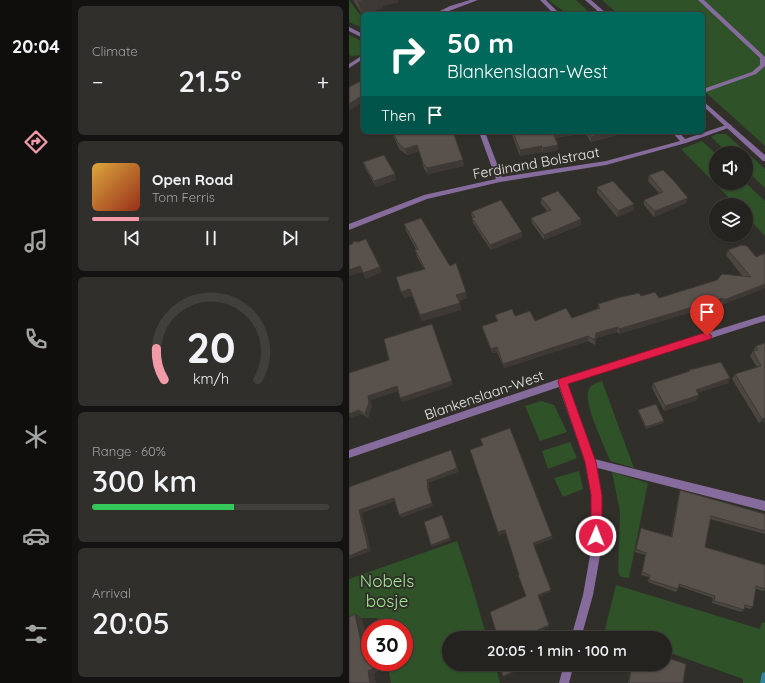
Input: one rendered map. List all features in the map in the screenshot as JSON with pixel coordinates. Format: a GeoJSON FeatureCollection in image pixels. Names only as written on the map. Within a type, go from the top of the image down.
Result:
{"type":"FeatureCollection","features":[{"type":"Feature","properties":{"kind":"street"},"geometry":{"type":"LineString","coordinates":[[440,12],[451,5],[475,0]]}},
{"type":"Feature","properties":{"kind":"street"},"geometry":{"type":"LineString","coordinates":[[543,0],[555,12]]}},
{"type":"Feature","properties":{"kind":"street"},"geometry":{"type":"LineString","coordinates":[[588,0],[602,12]]}},
{"type":"Feature","properties":{"kind":"street"},"geometry":{"type":"LineString","coordinates":[[701,0],[763,58],[763,65],[753,73],[705,90]]}},
{"type":"Feature","properties":{"kind":"street"},"geometry":{"type":"LineString","coordinates":[[349,29],[361,35]]}},
{"type":"Feature","properties":{"kind":"street"},"geometry":{"type":"LineString","coordinates":[[349,66],[361,58]]}},
{"type":"Feature","properties":{"kind":"street"},"geometry":{"type":"LineString","coordinates":[[705,105],[765,159]]}},
{"type":"Feature","properties":{"kind":"street","name":"Ferdinand Bolstraat"},"geometry":{"type":"LineString","coordinates":[[349,227],[426,197],[500,180],[606,163],[684,142],[729,126]]}},
{"type":"Feature","properties":{"kind":"street"},"geometry":{"type":"LineString","coordinates":[[483,134],[500,180]]}},
{"type":"Feature","properties":{"kind":"street"},"geometry":{"type":"LineString","coordinates":[[677,134],[684,142]]}},
{"type":"Feature","properties":{"kind":"street","name":"Blankenslaan-West"},"geometry":{"type":"LineString","coordinates":[[349,454],[562,382],[765,318]]}},
{"type":"Feature","properties":{"kind":"street"},"geometry":{"type":"LineString","coordinates":[[562,382],[590,462],[597,495],[596,550],[588,595],[578,631]]}},
{"type":"Feature","properties":{"kind":"street"},"geometry":{"type":"LineString","coordinates":[[590,462],[765,506]]}},
{"type":"Feature","properties":{"kind":"street"},"geometry":{"type":"LineString","coordinates":[[564,683],[567,671]]}},
{"type":"Feature","properties":{"kind":"green space"},"geometry":{"type":"Polygon","coordinates":[[[349,0],[361,15],[361,27],[349,22],[349,0]]]}},
{"type":"Feature","properties":{"kind":"green space"},"geometry":{"type":"Polygon","coordinates":[[[549,0],[576,0],[589,12],[564,12],[549,0]]]}},
{"type":"Feature","properties":{"kind":"green space"},"geometry":{"type":"Polygon","coordinates":[[[602,0],[765,0],[765,146],[705,92],[705,12],[616,12],[602,0]]]}},
{"type":"Feature","properties":{"kind":"green space"},"geometry":{"type":"Polygon","coordinates":[[[349,35],[361,41],[361,55],[350,56],[349,35]]]}},
{"type":"Feature","properties":{"kind":"green space"},"geometry":{"type":"Polygon","coordinates":[[[716,134],[726,134],[739,146],[721,146],[711,137],[716,134]]]}},
{"type":"Feature","properties":{"kind":"green space"},"geometry":{"type":"Polygon","coordinates":[[[702,141],[709,148],[709,178],[681,149],[702,141]]]}},
{"type":"Feature","properties":{"kind":"green space"},"geometry":{"type":"Polygon","coordinates":[[[753,158],[765,169],[765,188],[753,177],[753,158]]]}},
{"type":"Feature","properties":{"kind":"green space"},"geometry":{"type":"Polygon","coordinates":[[[721,190],[753,190],[765,201],[765,236],[753,223],[753,198],[729,198],[721,190]]]}},
{"type":"Feature","properties":{"kind":"green space"},"geometry":{"type":"Polygon","coordinates":[[[602,381],[634,468],[610,461],[591,414],[588,395],[589,389],[594,384],[602,381]]]}},
{"type":"Feature","properties":{"kind":"green space"},"geometry":{"type":"Polygon","coordinates":[[[541,401],[554,405],[567,432],[540,441],[525,406],[541,401]]]}},
{"type":"Feature","properties":{"kind":"green space"},"geometry":{"type":"Polygon","coordinates":[[[570,442],[577,458],[548,469],[542,451],[570,442]]]}},
{"type":"Feature","properties":{"kind":"green space"},"geometry":{"type":"Polygon","coordinates":[[[579,471],[583,489],[563,497],[554,478],[579,471]]]}},
{"type":"Feature","properties":{"kind":"green space"},"geometry":{"type":"Polygon","coordinates":[[[612,472],[648,483],[629,578],[621,577],[618,572],[620,512],[612,472]]]}},
{"type":"Feature","properties":{"kind":"green space","name":"Nobels bosje"},"geometry":{"type":"Polygon","coordinates":[[[457,541],[485,631],[442,631],[442,671],[497,671],[500,683],[391,683],[389,671],[413,671],[413,619],[362,618],[349,624],[349,579],[457,541]]]}},
{"type":"Feature","properties":{"kind":"green space"},"geometry":{"type":"Polygon","coordinates":[[[616,585],[760,629],[762,622],[765,623],[765,683],[743,683],[743,679],[672,654],[672,631],[611,631],[605,629],[616,585]]]}},
{"type":"Feature","properties":{"kind":"building"},"geometry":{"type":"Polygon","coordinates":[[[361,81],[361,96],[349,104],[349,87],[361,81]]]}},
{"type":"Feature","properties":{"kind":"building"},"geometry":{"type":"Polygon","coordinates":[[[394,134],[454,134],[463,160],[427,168],[423,163],[417,145],[405,149],[398,143],[394,134]]]}},
{"type":"Feature","properties":{"kind":"building"},"geometry":{"type":"Polygon","coordinates":[[[514,134],[553,134],[558,145],[543,148],[542,146],[520,150],[514,134]]]}},
{"type":"Feature","properties":{"kind":"building"},"geometry":{"type":"Polygon","coordinates":[[[589,134],[601,134],[591,137],[589,134]]]}},
{"type":"Feature","properties":{"kind":"building"},"geometry":{"type":"Polygon","coordinates":[[[384,155],[395,174],[374,181],[363,162],[384,155]]]}},
{"type":"Feature","properties":{"kind":"building"},"geometry":{"type":"Polygon","coordinates":[[[663,170],[688,198],[655,211],[644,200],[663,192],[649,175],[663,170]]]}},
{"type":"Feature","properties":{"kind":"building"},"geometry":{"type":"Polygon","coordinates":[[[613,181],[634,204],[618,211],[597,187],[613,181]]]}},
{"type":"Feature","properties":{"kind":"building"},"geometry":{"type":"Polygon","coordinates":[[[558,191],[581,219],[544,235],[531,218],[551,210],[541,198],[558,191]]]}},
{"type":"Feature","properties":{"kind":"building"},"geometry":{"type":"Polygon","coordinates":[[[501,200],[522,232],[490,245],[472,218],[475,217],[471,212],[501,200]]]}},
{"type":"Feature","properties":{"kind":"building"},"geometry":{"type":"Polygon","coordinates":[[[421,218],[450,266],[456,263],[466,292],[456,295],[460,303],[420,315],[410,289],[401,292],[396,277],[425,269],[415,250],[418,249],[404,224],[421,218]]]}},
{"type":"Feature","properties":{"kind":"building"},"geometry":{"type":"Polygon","coordinates":[[[366,239],[380,267],[363,273],[360,266],[349,270],[349,245],[354,241],[358,242],[366,239]]]}},
{"type":"Feature","properties":{"kind":"building"},"geometry":{"type":"Polygon","coordinates":[[[742,245],[747,246],[756,257],[765,253],[765,284],[724,300],[723,298],[619,329],[618,327],[596,333],[595,340],[588,336],[503,364],[497,347],[491,349],[482,326],[498,321],[495,315],[512,309],[515,316],[530,311],[535,321],[566,308],[572,318],[600,308],[598,304],[621,297],[639,293],[641,296],[655,292],[659,298],[717,280],[722,274],[751,277],[728,250],[742,245]]]}},
{"type":"Feature","properties":{"kind":"building"},"geometry":{"type":"Polygon","coordinates":[[[432,324],[452,381],[400,398],[397,386],[368,396],[369,402],[365,414],[359,410],[349,414],[349,373],[389,360],[384,339],[432,324]]]}},
{"type":"Feature","properties":{"kind":"building"},"geometry":{"type":"Polygon","coordinates":[[[765,343],[765,418],[762,419],[735,374],[761,366],[753,351],[758,350],[756,346],[765,343]]]}},
{"type":"Feature","properties":{"kind":"building"},"geometry":{"type":"Polygon","coordinates":[[[721,362],[730,378],[696,390],[699,395],[665,406],[653,383],[690,371],[689,370],[721,362]]]}},
{"type":"Feature","properties":{"kind":"building"},"geometry":{"type":"Polygon","coordinates":[[[656,404],[664,421],[646,427],[638,410],[656,404]]]}},
{"type":"Feature","properties":{"kind":"building"},"geometry":{"type":"Polygon","coordinates":[[[510,428],[552,536],[533,543],[551,590],[538,595],[549,625],[536,631],[496,631],[490,612],[526,596],[518,575],[505,530],[498,532],[470,450],[483,445],[480,439],[510,428]]]}},
{"type":"Feature","properties":{"kind":"building"},"geometry":{"type":"Polygon","coordinates":[[[451,450],[457,468],[427,480],[427,486],[432,503],[399,515],[394,498],[359,510],[368,548],[349,556],[349,487],[451,450]]]}},
{"type":"Feature","properties":{"kind":"building"},"geometry":{"type":"Polygon","coordinates":[[[680,490],[765,514],[765,531],[711,516],[705,547],[765,565],[765,589],[756,586],[753,607],[745,605],[744,610],[714,601],[715,596],[679,584],[678,589],[649,580],[650,575],[642,572],[646,553],[636,549],[641,528],[672,537],[680,490]]]}},
{"type":"Feature","properties":{"kind":"building"},"geometry":{"type":"Polygon","coordinates":[[[442,515],[450,538],[431,545],[424,522],[442,515]]]}},
{"type":"Feature","properties":{"kind":"building"},"geometry":{"type":"Polygon","coordinates":[[[355,614],[361,642],[361,671],[368,671],[370,683],[349,683],[349,617],[355,614]]]}},
{"type":"Feature","properties":{"kind":"building"},"geometry":{"type":"Polygon","coordinates":[[[672,659],[686,664],[683,683],[629,683],[631,671],[672,671],[672,659]]]}},
{"type":"Feature","properties":{"kind":"building"},"geometry":{"type":"Polygon","coordinates":[[[501,671],[514,671],[503,676],[501,671]]]}},
{"type":"Feature","properties":{"kind":"waterway"},"geometry":{"type":"LineString","coordinates":[[764,683],[765,676]]}},
{"type":"Feature","properties":{"kind":"route"},"geometry":{"type":"LineString","coordinates":[[596,536],[597,495],[590,462],[562,382],[707,336]]}}]}
